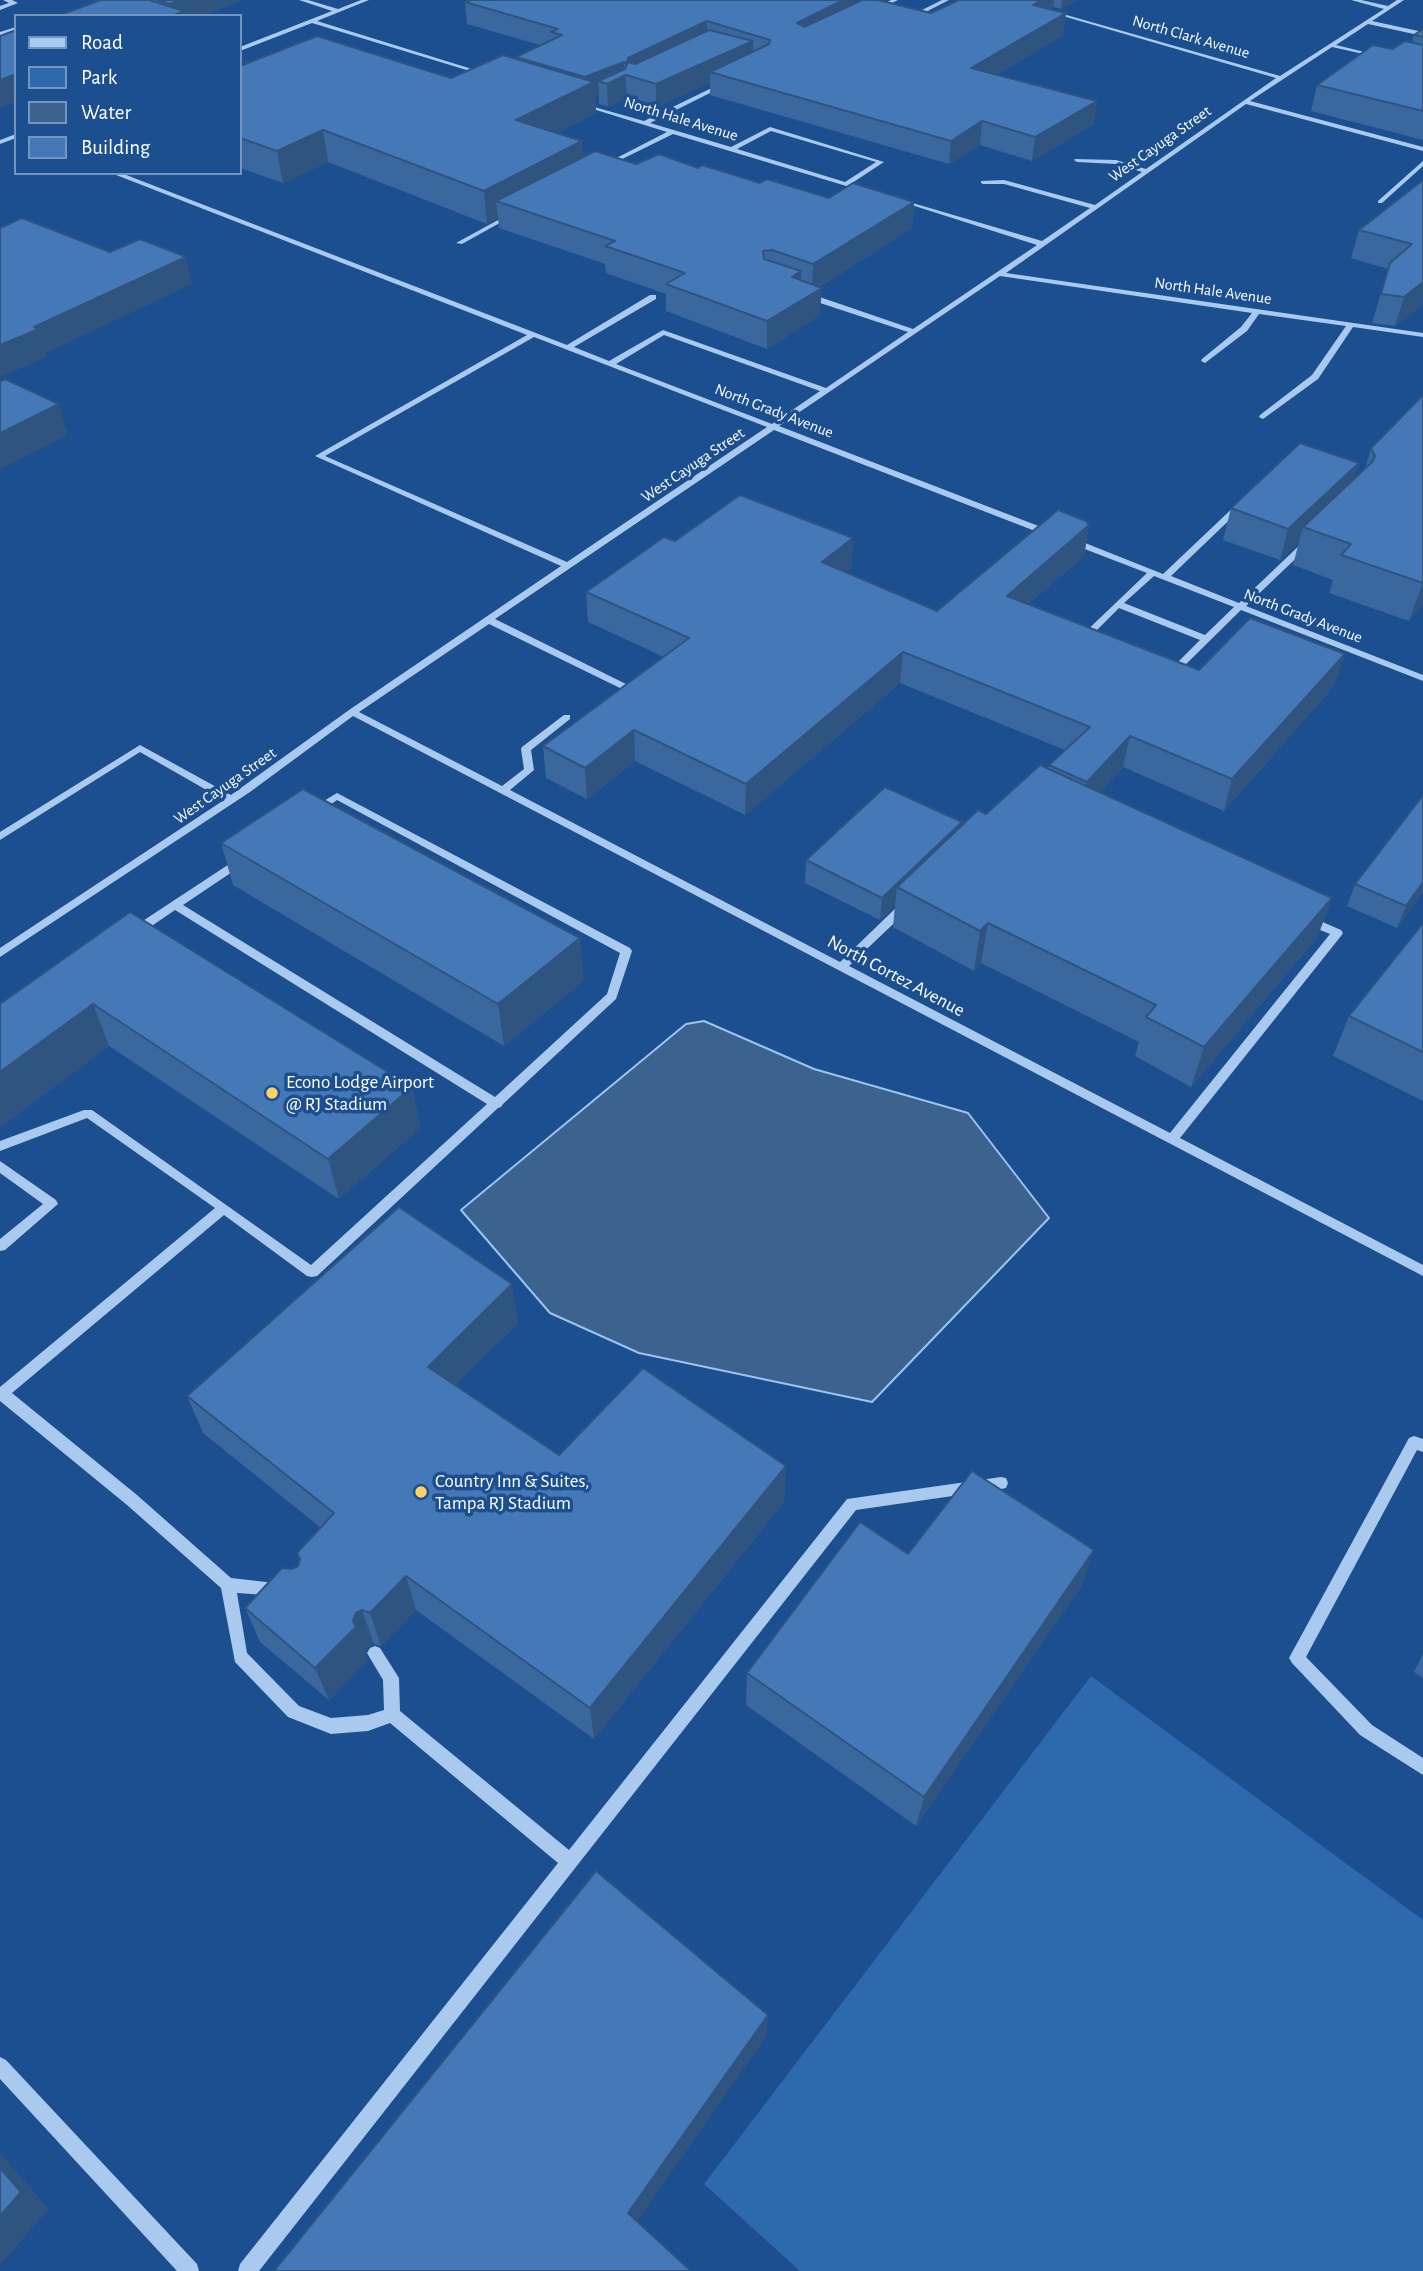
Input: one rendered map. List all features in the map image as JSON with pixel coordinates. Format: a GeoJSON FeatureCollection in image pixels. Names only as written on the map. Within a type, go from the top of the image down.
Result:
{"type":"FeatureCollection","features":[{"type":"Feature","properties":{"kind":"street"},"geometry":{"type":"LineString","coordinates":[[0,8],[15,2],[6,0]]}},
{"type":"Feature","properties":{"kind":"street"},"geometry":{"type":"LineString","coordinates":[[302,0],[339,10]]}},
{"type":"Feature","properties":{"kind":"street"},"geometry":{"type":"LineString","coordinates":[[242,48],[366,0]]}},
{"type":"Feature","properties":{"kind":"street"},"geometry":{"type":"LineString","coordinates":[[862,16],[895,0]]}},
{"type":"Feature","properties":{"kind":"street"},"geometry":{"type":"LineString","coordinates":[[886,4],[918,14],[946,0]]}},
{"type":"Feature","properties":{"kind":"street"},"geometry":{"type":"LineString","coordinates":[[1354,0],[1389,8]]}},
{"type":"Feature","properties":{"kind":"street","name":"West Cayuga Street"},"geometry":{"type":"LineString","coordinates":[[0,953],[231,800],[352,712],[1043,244],[1245,102],[1401,0]]}},
{"type":"Feature","properties":{"kind":"street","name":"North Clark Avenue"},"geometry":{"type":"LineString","coordinates":[[1039,8],[1281,78]]}},
{"type":"Feature","properties":{"kind":"street"},"geometry":{"type":"LineString","coordinates":[[311,22],[495,77]]}},
{"type":"Feature","properties":{"kind":"street"},"geometry":{"type":"LineString","coordinates":[[1367,22],[1423,34]]}},
{"type":"Feature","properties":{"kind":"street"},"geometry":{"type":"LineString","coordinates":[[242,42],[252,44]]}},
{"type":"Feature","properties":{"kind":"street"},"geometry":{"type":"LineString","coordinates":[[1331,45],[1384,59]]}},
{"type":"Feature","properties":{"kind":"street"},"geometry":{"type":"LineString","coordinates":[[644,122],[729,81]]}},
{"type":"Feature","properties":{"kind":"street"},"geometry":{"type":"LineString","coordinates":[[587,105],[599,99]]}},
{"type":"Feature","properties":{"kind":"street","name":"North Hale Avenue"},"geometry":{"type":"LineString","coordinates":[[574,101],[872,192]]}},
{"type":"Feature","properties":{"kind":"street"},"geometry":{"type":"LineString","coordinates":[[1245,102],[1423,149]]}},
{"type":"Feature","properties":{"kind":"street"},"geometry":{"type":"LineString","coordinates":[[732,149],[770,129],[881,162],[846,184]]}},
{"type":"Feature","properties":{"kind":"street"},"geometry":{"type":"LineString","coordinates":[[600,168],[673,131]]}},
{"type":"Feature","properties":{"kind":"street"},"geometry":{"type":"LineString","coordinates":[[1077,160],[1116,162],[1147,171]]}},
{"type":"Feature","properties":{"kind":"street"},"geometry":{"type":"LineString","coordinates":[[1380,202],[1422,165]]}},
{"type":"Feature","properties":{"kind":"street","name":"North Grady Avenue"},"geometry":{"type":"LineString","coordinates":[[119,175],[1423,677]]}},
{"type":"Feature","properties":{"kind":"street"},"geometry":{"type":"LineString","coordinates":[[983,182],[1004,182],[1096,207]]}},
{"type":"Feature","properties":{"kind":"street"},"geometry":{"type":"LineString","coordinates":[[897,199],[1043,244]]}},
{"type":"Feature","properties":{"kind":"street"},"geometry":{"type":"LineString","coordinates":[[460,243],[518,211]]}},
{"type":"Feature","properties":{"kind":"street","name":"North Hale Avenue"},"geometry":{"type":"LineString","coordinates":[[999,274],[1423,335]]}},
{"type":"Feature","properties":{"kind":"street"},"geometry":{"type":"LineString","coordinates":[[791,290],[914,332]]}},
{"type":"Feature","properties":{"kind":"street"},"geometry":{"type":"LineString","coordinates":[[1205,361],[1244,329],[1257,311]]}},
{"type":"Feature","properties":{"kind":"street"},"geometry":{"type":"LineString","coordinates":[[1263,417],[1315,377],[1351,325]]}},
{"type":"Feature","properties":{"kind":"street"},"geometry":{"type":"LineString","coordinates":[[611,363],[663,332],[827,391]]}},
{"type":"Feature","properties":{"kind":"street"},"geometry":{"type":"LineString","coordinates":[[534,334],[319,456],[568,566]]}},
{"type":"Feature","properties":{"kind":"street"},"geometry":{"type":"LineString","coordinates":[[1165,578],[1249,497]]}},
{"type":"Feature","properties":{"kind":"street"},"geometry":{"type":"LineString","coordinates":[[1161,685],[1317,534]]}},
{"type":"Feature","properties":{"kind":"street"},"geometry":{"type":"LineString","coordinates":[[1072,649],[1152,573]]}},
{"type":"Feature","properties":{"kind":"street"},"geometry":{"type":"LineString","coordinates":[[1118,604],[1206,639]]}},
{"type":"Feature","properties":{"kind":"street"},"geometry":{"type":"LineString","coordinates":[[489,620],[627,688]]}},
{"type":"Feature","properties":{"kind":"street","name":"North Cortez Avenue"},"geometry":{"type":"LineString","coordinates":[[352,712],[1423,1271]]}},
{"type":"Feature","properties":{"kind":"street"},"geometry":{"type":"LineString","coordinates":[[502,791],[529,770],[526,749],[567,717]]}},
{"type":"Feature","properties":{"kind":"street"},"geometry":{"type":"LineString","coordinates":[[0,837],[140,748],[231,800]]}},
{"type":"Feature","properties":{"kind":"street"},"geometry":{"type":"LineString","coordinates":[[0,1146],[88,1113],[313,1272],[612,996],[626,951],[337,796],[302,819]]}},
{"type":"Feature","properties":{"kind":"street"},"geometry":{"type":"LineString","coordinates":[[131,935],[256,851]]}},
{"type":"Feature","properties":{"kind":"street"},"geometry":{"type":"LineString","coordinates":[[841,967],[911,900]]}},
{"type":"Feature","properties":{"kind":"street"},"geometry":{"type":"LineString","coordinates":[[174,905],[497,1104]]}},
{"type":"Feature","properties":{"kind":"street"},"geometry":{"type":"LineString","coordinates":[[1172,1139],[1337,933],[1299,916]]}},
{"type":"Feature","properties":{"kind":"street"},"geometry":{"type":"LineString","coordinates":[[0,1166],[52,1204],[0,1246]]}},
{"type":"Feature","properties":{"kind":"street"},"geometry":{"type":"LineString","coordinates":[[225,1209],[1,1394],[132,1500],[228,1585],[240,1657],[294,1712],[331,1726],[368,1723],[392,1716]]}},
{"type":"Feature","properties":{"kind":"street"},"geometry":{"type":"LineString","coordinates":[[247,2271],[852,1504],[1000,1483]]}},
{"type":"Feature","properties":{"kind":"street"},"geometry":{"type":"LineString","coordinates":[[374,1653],[391,1678],[392,1716],[570,1862]]}},
{"type":"Feature","properties":{"kind":"street"},"geometry":{"type":"LineString","coordinates":[[0,2066],[190,2271]]}},
{"type":"Feature","properties":{"kind":"lane"},"geometry":{"type":"LineString","coordinates":[[569,347],[653,297]]}},
{"type":"Feature","properties":{"kind":"lane"},"geometry":{"type":"LineString","coordinates":[[1423,1446],[1414,1441],[1297,1658],[1366,1730],[1423,1767]]}},
{"type":"Feature","properties":{"kind":"lane"},"geometry":{"type":"LineString","coordinates":[[228,1585],[264,1586],[290,1591]]}},
{"type":"Feature","properties":{"kind":"green space"},"geometry":{"type":"Polygon","coordinates":[[[1091,1676],[1423,1920],[1423,2271],[800,2271],[704,2184],[1091,1676]]]}},
{"type":"Feature","properties":{"kind":"water"},"geometry":{"type":"Polygon","coordinates":[[[704,1021],[814,1069],[968,1113],[1049,1218],[872,1402],[639,1353],[550,1313],[461,1210],[686,1024],[704,1021]]]}},
{"type":"Feature","properties":{"kind":"building"},"geometry":{"type":"Polygon","coordinates":[[[101,0],[149,0],[184,11],[177,14],[62,14],[101,0]]]}},
{"type":"Feature","properties":{"kind":"building"},"geometry":{"type":"Polygon","coordinates":[[[157,0],[180,0],[170,4],[157,0]]]}},
{"type":"Feature","properties":{"kind":"building"},"geometry":{"type":"Polygon","coordinates":[[[843,0],[797,23],[804,27],[862,0],[878,0],[931,13],[959,0],[1042,0],[1033,5],[1066,13],[971,68],[1097,101],[1035,137],[982,121],[951,141],[710,72],[769,44],[770,40],[707,21],[628,58],[627,62],[635,64],[709,30],[753,41],[656,84],[626,75],[607,84],[598,81],[625,69],[627,64],[624,62],[585,77],[516,57],[562,35],[551,32],[558,29],[465,2],[843,0]]]}},
{"type":"Feature","properties":{"kind":"building"},"geometry":{"type":"Polygon","coordinates":[[[1423,29],[1423,37],[1414,35],[1423,29]]]}},
{"type":"Feature","properties":{"kind":"building"},"geometry":{"type":"Polygon","coordinates":[[[14,31],[14,75],[0,80],[0,36],[14,31]]]}},
{"type":"Feature","properties":{"kind":"building"},"geometry":{"type":"Polygon","coordinates":[[[317,36],[451,78],[503,55],[594,82],[516,120],[582,141],[484,191],[323,130],[277,151],[242,139],[242,65],[317,36]]]}},
{"type":"Feature","properties":{"kind":"building"},"geometry":{"type":"Polygon","coordinates":[[[1405,41],[1423,45],[1423,111],[1317,85],[1373,45],[1393,49],[1405,41]]]}},
{"type":"Feature","properties":{"kind":"building"},"geometry":{"type":"Polygon","coordinates":[[[595,151],[636,164],[659,154],[698,168],[702,165],[760,183],[767,179],[829,198],[853,183],[914,202],[813,264],[772,250],[763,251],[764,259],[801,271],[792,277],[822,288],[767,321],[666,284],[685,273],[605,246],[615,241],[496,201],[595,151]]]}},
{"type":"Feature","properties":{"kind":"building"},"geometry":{"type":"Polygon","coordinates":[[[1423,180],[1423,282],[1404,297],[1381,294],[1390,263],[1412,244],[1359,230],[1423,180]]]}},
{"type":"Feature","properties":{"kind":"building"},"geometry":{"type":"Polygon","coordinates":[[[22,218],[110,252],[140,239],[186,257],[34,327],[39,329],[0,345],[0,228],[22,218]]]}},
{"type":"Feature","properties":{"kind":"building"},"geometry":{"type":"Polygon","coordinates":[[[5,379],[59,404],[0,433],[0,382],[5,379]]]}},
{"type":"Feature","properties":{"kind":"building"},"geometry":{"type":"Polygon","coordinates":[[[1423,395],[1423,583],[1341,555],[1351,544],[1303,527],[1373,461],[1375,456],[1371,448],[1423,395]]]}},
{"type":"Feature","properties":{"kind":"building"},"geometry":{"type":"Polygon","coordinates":[[[1300,443],[1359,463],[1288,529],[1231,508],[1300,443]]]}},
{"type":"Feature","properties":{"kind":"building"},"geometry":{"type":"Polygon","coordinates":[[[740,495],[853,538],[822,562],[937,611],[1058,510],[1086,521],[1089,525],[1007,596],[1199,670],[1250,618],[1345,654],[1232,779],[1130,736],[1087,782],[1049,765],[1090,727],[903,652],[746,784],[634,730],[585,768],[543,746],[689,638],[586,592],[664,537],[675,541],[740,495]]]}},
{"type":"Feature","properties":{"kind":"building"},"geometry":{"type":"Polygon","coordinates":[[[1040,765],[1332,898],[1204,1047],[1146,1017],[1156,1005],[988,923],[980,931],[897,887],[978,810],[986,814],[1040,765]]]}},
{"type":"Feature","properties":{"kind":"building"},"geometry":{"type":"Polygon","coordinates":[[[885,787],[962,822],[882,898],[806,860],[885,787]]]}},
{"type":"Feature","properties":{"kind":"building"},"geometry":{"type":"Polygon","coordinates":[[[303,789],[580,938],[498,1004],[221,843],[303,789]]]}},
{"type":"Feature","properties":{"kind":"building"},"geometry":{"type":"Polygon","coordinates":[[[1423,795],[1423,882],[1406,906],[1355,884],[1423,795]]]}},
{"type":"Feature","properties":{"kind":"building"},"geometry":{"type":"Polygon","coordinates":[[[130,912],[412,1087],[328,1159],[93,1004],[0,1072],[0,1004],[130,912]]]}},
{"type":"Feature","properties":{"kind":"building"},"geometry":{"type":"Polygon","coordinates":[[[1423,923],[1423,1052],[1349,1016],[1423,923]]]}},
{"type":"Feature","properties":{"kind":"building","name":"Country Inn & Suites, Tampa RJ Stadium"},"geometry":{"type":"Polygon","coordinates":[[[399,1207],[512,1284],[428,1367],[559,1455],[643,1368],[786,1466],[590,1708],[406,1576],[370,1613],[362,1610],[356,1613],[353,1621],[356,1627],[315,1668],[245,1608],[282,1568],[291,1569],[298,1566],[300,1559],[297,1553],[334,1513],[187,1396],[399,1207]]]}},
{"type":"Feature","properties":{"kind":"building"},"geometry":{"type":"Polygon","coordinates":[[[972,1471],[1094,1550],[924,1797],[747,1673],[860,1522],[908,1554],[972,1471]]]}},
{"type":"Feature","properties":{"kind":"building"},"geometry":{"type":"Polygon","coordinates":[[[596,1871],[768,2015],[628,2213],[691,2271],[274,2271],[596,1871]]]}},
{"type":"Feature","properties":{"kind":"building"},"geometry":{"type":"Polygon","coordinates":[[[0,2168],[21,2192],[0,2216],[0,2168]]]}},
{"type":"Feature","properties":{"kind":"place","name":"Econo Lodge Airport @ RJ Stadium"},"geometry":{"type":"Point","coordinates":[272,1093]}},
{"type":"Feature","properties":{"kind":"place","name":"Country Inn & Suites, Tampa RJ Stadium"},"geometry":{"type":"Point","coordinates":[421,1492]}}]}
